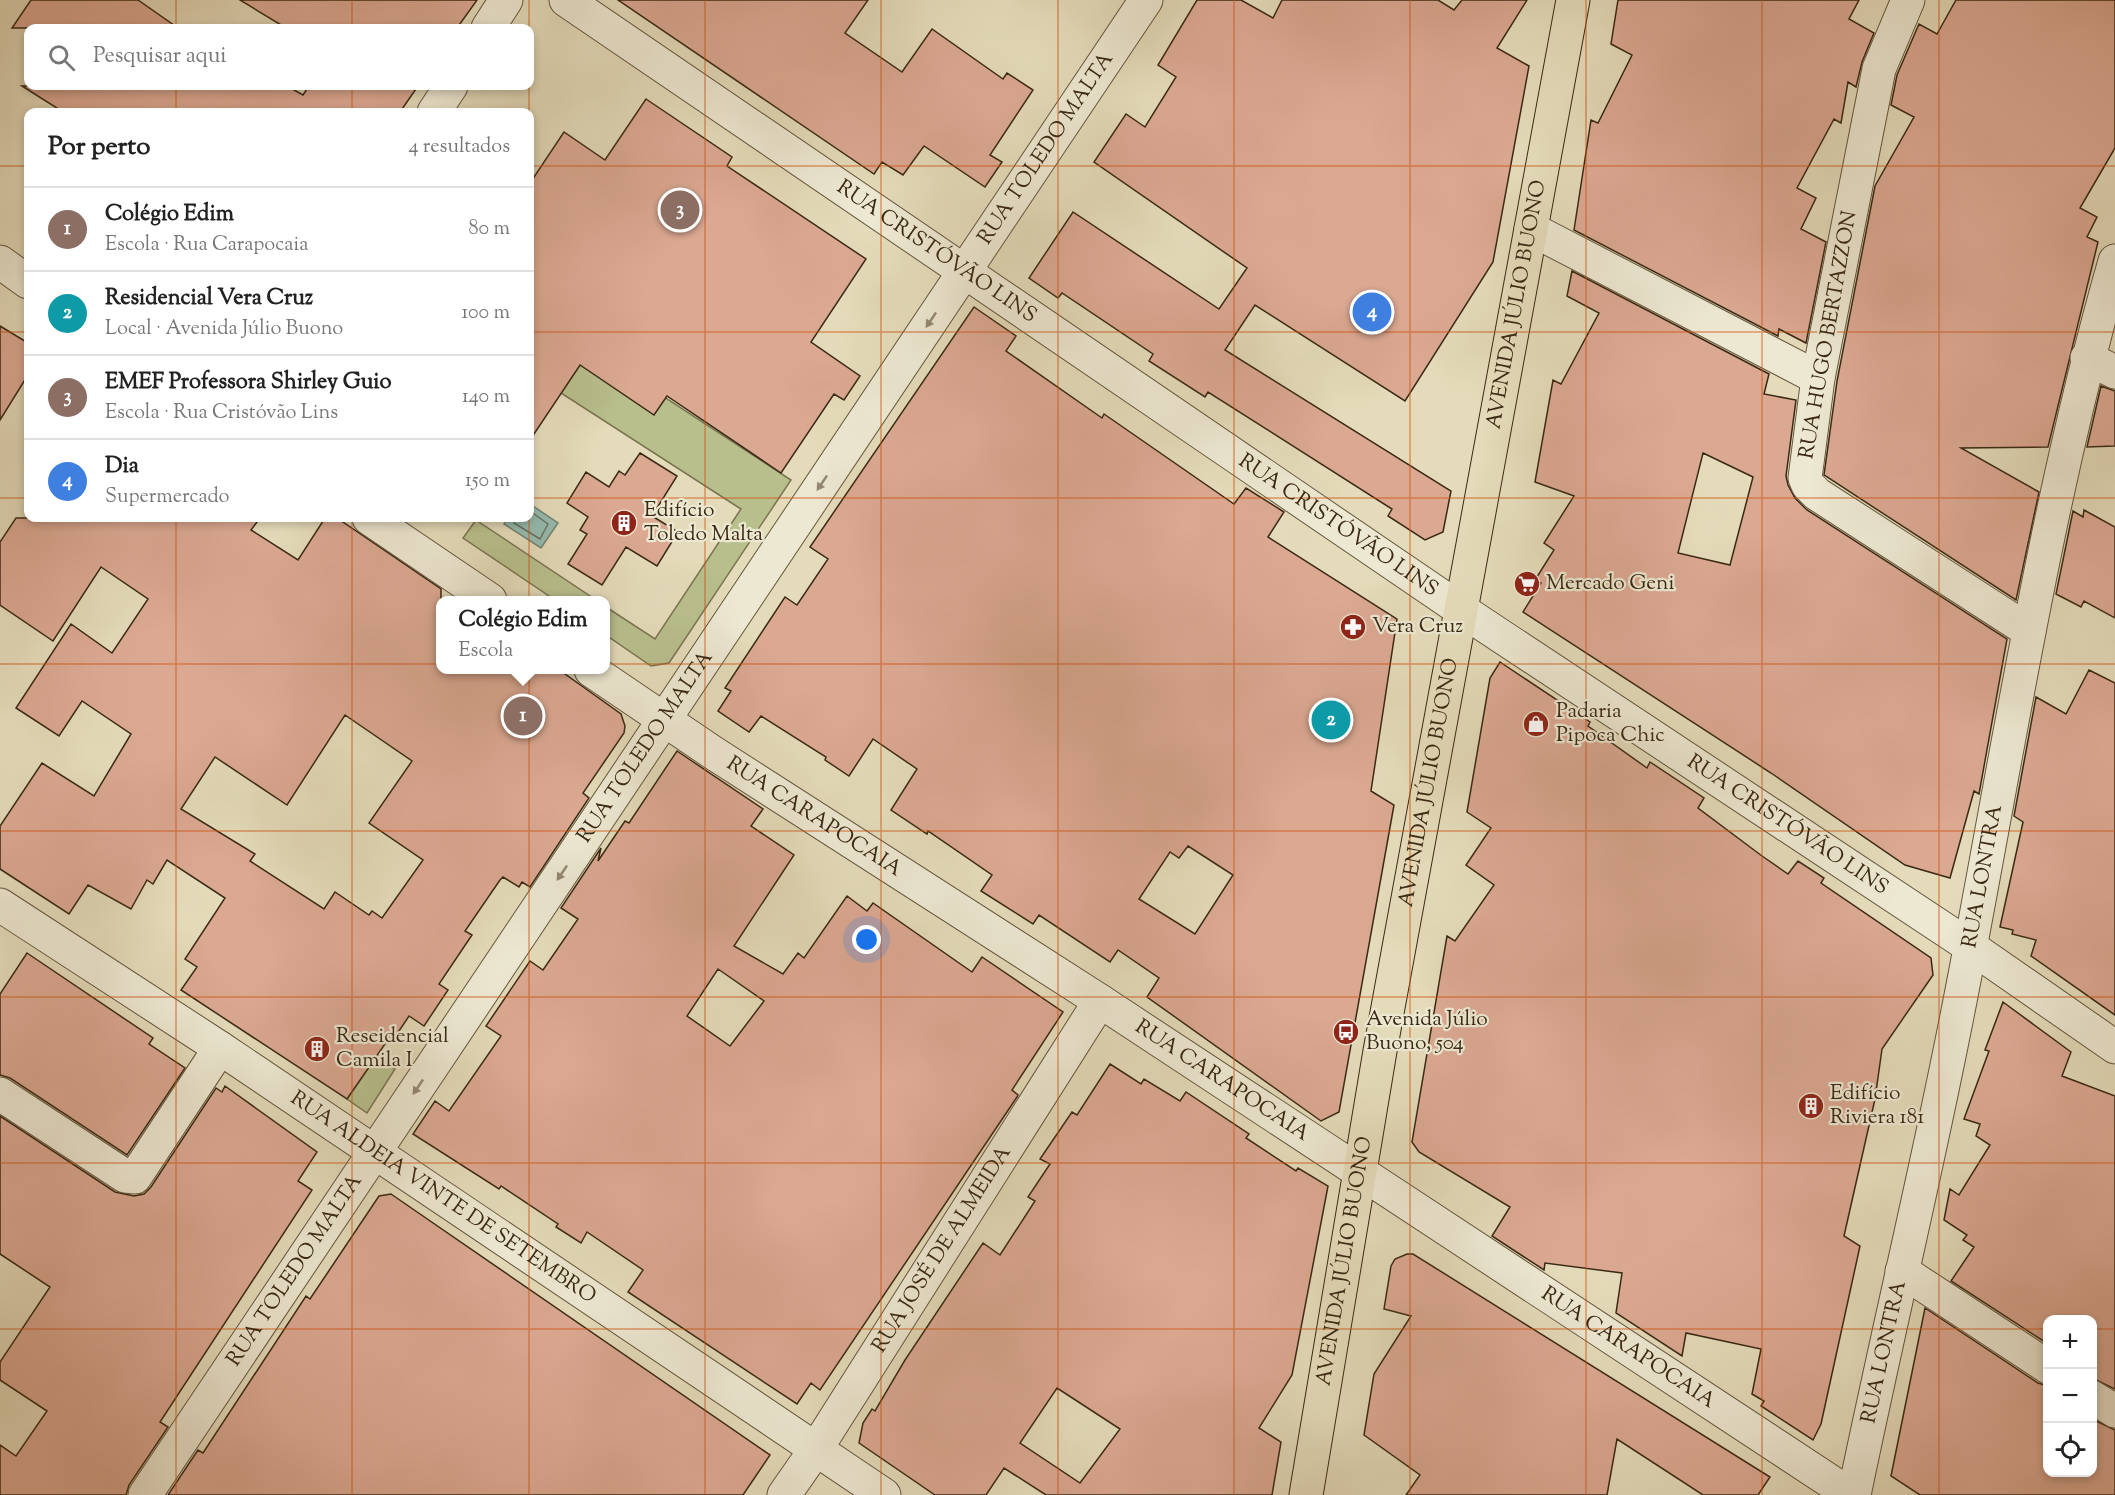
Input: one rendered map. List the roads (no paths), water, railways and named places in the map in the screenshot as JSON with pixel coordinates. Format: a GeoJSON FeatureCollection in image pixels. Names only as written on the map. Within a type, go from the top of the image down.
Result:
{"type":"FeatureCollection","features":[{"type":"Feature","properties":{"kind":"main road","name":"AVENIDA JÚLIO BUONO"},"geometry":{"type":"LineString","coordinates":[[1306,1495],[1360,1173],[1460,609],[1573,0]]}},
{"type":"Feature","properties":{"kind":"street"},"geometry":{"type":"LineString","coordinates":[[491,24],[506,0]]}},
{"type":"Feature","properties":{"kind":"street","name":"RUA CRISTÓVÃO LINS"},"geometry":{"type":"LineString","coordinates":[[566,0],[1460,609],[1971,947],[2115,1047]]}},
{"type":"Feature","properties":{"kind":"street","name":"RUA TOLEDO MALTA"},"geometry":{"type":"LineString","coordinates":[[145,1495],[1146,0]]}},
{"type":"Feature","properties":{"kind":"street","name":"RUA HUGO BERTAZZON"},"geometry":{"type":"LineString","coordinates":[[1908,0],[1879,69],[1818,378],[1805,466],[1808,485],[2029,631]]}},
{"type":"Feature","properties":{"kind":"street"},"geometry":{"type":"LineString","coordinates":[[437,108],[448,90]]}},
{"type":"Feature","properties":{"kind":"street"},"geometry":{"type":"LineString","coordinates":[[1531,229],[1818,378]]}},
{"type":"Feature","properties":{"kind":"street","name":"RUA LONTRA"},"geometry":{"type":"LineString","coordinates":[[1853,1495],[1971,947],[2029,631],[2101,365],[2115,261]]}},
{"type":"Feature","properties":{"kind":"street"},"geometry":{"type":"LineString","coordinates":[[0,262],[24,279]]}},
{"type":"Feature","properties":{"kind":"street"},"geometry":{"type":"LineString","coordinates":[[375,522],[484,596]]}},
{"type":"Feature","properties":{"kind":"street","name":"RUA CARAPOCAIA"},"geometry":{"type":"LineString","coordinates":[[598,674],[665,720],[1100,1001],[1853,1495]]}},
{"type":"Feature","properties":{"kind":"street","name":"RUA ALDEIA VINTE DE SETEMBRO"},"geometry":{"type":"LineString","coordinates":[[0,905],[220,1048],[884,1495]]}},
{"type":"Feature","properties":{"kind":"street","name":"RUA JOSÉ DE ALMEIDA"},"geometry":{"type":"LineString","coordinates":[[784,1495],[816,1449],[1100,1001]]}},
{"type":"Feature","properties":{"kind":"street"},"geometry":{"type":"LineString","coordinates":[[0,1094],[125,1176],[135,1177],[220,1048]]}},
{"type":"Feature","properties":{"kind":"street"},"geometry":{"type":"LineString","coordinates":[[1902,1271],[2043,1364]]}},
{"type":"Feature","properties":{"kind":"street"},"geometry":{"type":"LineString","coordinates":[[2097,1400],[2115,1412]]}},
{"type":"Feature","properties":{"kind":"water"},"geometry":{"type":"Polygon","coordinates":[[[534,507],[558,523],[541,548],[504,524],[505,522],[534,522],[534,507]]]}},
{"type":"Feature","properties":{"kind":"place","name":"EMEF Professora Shirley Guio"},"geometry":{"type":"Point","coordinates":[680,210]}},
{"type":"Feature","properties":{"kind":"place","name":"Dia"},"geometry":{"type":"Point","coordinates":[1372,312]}},
{"type":"Feature","properties":{"kind":"place","name":"Edifício Toledo Malta"},"geometry":{"type":"Point","coordinates":[624,523]}},
{"type":"Feature","properties":{"kind":"place","name":"Mercado Geni"},"geometry":{"type":"Point","coordinates":[1527,584]}},
{"type":"Feature","properties":{"kind":"place","name":"Vera Cruz"},"geometry":{"type":"Point","coordinates":[1353,627]}},
{"type":"Feature","properties":{"kind":"place","name":"Colégio Edim"},"geometry":{"type":"Point","coordinates":[523,716]}},
{"type":"Feature","properties":{"kind":"place","name":"Residencial Vera Cruz"},"geometry":{"type":"Point","coordinates":[1331,720]}},
{"type":"Feature","properties":{"kind":"place","name":"Padaria Pipoca Chic"},"geometry":{"type":"Point","coordinates":[1536,724]}},
{"type":"Feature","properties":{"kind":"place","name":"Avenida Júlio Buono, 504"},"geometry":{"type":"Point","coordinates":[1346,1032]}},
{"type":"Feature","properties":{"kind":"place","name":"Reseidencial Camila I"},"geometry":{"type":"Point","coordinates":[317,1049]}},
{"type":"Feature","properties":{"kind":"place","name":"Edifício Riviera 181"},"geometry":{"type":"Point","coordinates":[1811,1106]}}]}
